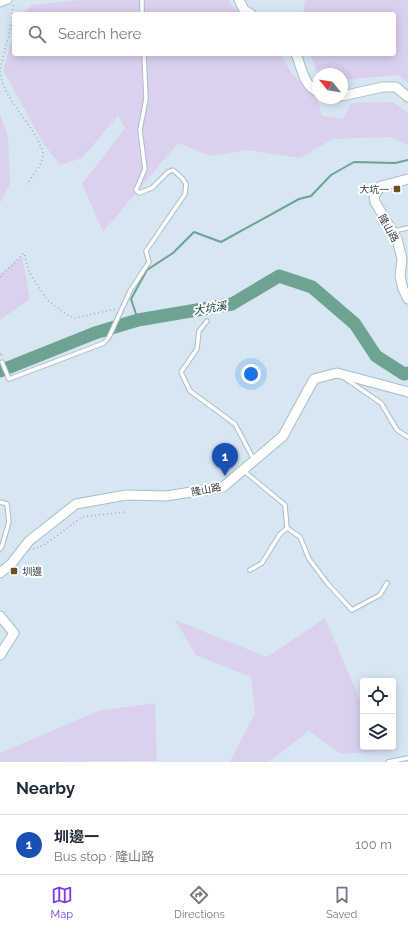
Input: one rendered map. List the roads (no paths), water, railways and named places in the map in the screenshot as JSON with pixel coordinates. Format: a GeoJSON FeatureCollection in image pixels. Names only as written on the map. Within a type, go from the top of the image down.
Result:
{"type":"FeatureCollection","features":[{"type":"Feature","properties":{"kind":"street"},"geometry":{"type":"LineString","coordinates":[[0,3],[8,0]]}},
{"type":"Feature","properties":{"kind":"street"},"geometry":{"type":"LineString","coordinates":[[239,0],[244,10],[248,12]]}},
{"type":"Feature","properties":{"kind":"street"},"geometry":{"type":"LineString","coordinates":[[297,56],[301,65],[303,77],[312,88]]}},
{"type":"Feature","properties":{"kind":"street"},"geometry":{"type":"LineString","coordinates":[[348,95],[383,87],[396,86],[408,97]]}},
{"type":"Feature","properties":{"kind":"street","name":"隆山路"},"geometry":{"type":"LineString","coordinates":[[408,179],[382,186],[374,196],[375,202],[397,239],[402,259],[400,276],[403,289],[408,299]]}},
{"type":"Feature","properties":{"kind":"street","name":"隆山路"},"geometry":{"type":"LineString","coordinates":[[0,573],[11,564],[29,541],[76,504],[126,495],[166,496],[223,488],[283,436],[314,379],[337,373],[408,392]]}},
{"type":"Feature","properties":{"kind":"street"},"geometry":{"type":"LineString","coordinates":[[0,616],[14,633],[0,655]]}},
{"type":"Feature","properties":{"kind":"lane"},"geometry":{"type":"LineString","coordinates":[[142,0],[142,12]]}},
{"type":"Feature","properties":{"kind":"lane"},"geometry":{"type":"LineString","coordinates":[[2,362],[9,379],[104,343],[109,337],[130,291],[149,262],[146,252],[185,194],[186,184],[173,170],[168,172],[152,188],[140,193],[136,190],[145,169],[140,130],[146,99],[144,56]]}},
{"type":"Feature","properties":{"kind":"lane"},"geometry":{"type":"LineString","coordinates":[[392,231],[408,228]]}},
{"type":"Feature","properties":{"kind":"lane"},"geometry":{"type":"LineString","coordinates":[[207,321],[200,331],[197,349],[181,372],[190,391],[235,424],[254,460]]}},
{"type":"Feature","properties":{"kind":"lane"},"geometry":{"type":"LineString","coordinates":[[337,373],[381,403],[397,430],[408,437]]}},
{"type":"Feature","properties":{"kind":"lane"},"geometry":{"type":"LineString","coordinates":[[242,470],[285,505],[287,528]]}},
{"type":"Feature","properties":{"kind":"lane"},"geometry":{"type":"LineString","coordinates":[[0,502],[7,504],[9,522],[0,549]]}},
{"type":"Feature","properties":{"kind":"lane"},"geometry":{"type":"LineString","coordinates":[[250,570],[262,563],[280,534],[287,528]]}},
{"type":"Feature","properties":{"kind":"lane"},"geometry":{"type":"LineString","coordinates":[[287,528],[300,537],[309,559],[328,584],[352,610],[380,595],[387,583]]}},
{"type":"Feature","properties":{"kind":"lane"},"geometry":{"type":"LineString","coordinates":[[388,762],[408,758]]}},
{"type":"Feature","properties":{"kind":"waterway"},"geometry":{"type":"LineString","coordinates":[[138,320],[131,299],[147,270],[173,253],[194,232],[221,242],[299,199],[311,196],[331,175],[354,162],[395,163],[408,160]]}},
{"type":"Feature","properties":{"kind":"waterway","name":"大坑溪"},"geometry":{"type":"LineString","coordinates":[[0,371],[95,333],[138,320],[232,304],[279,276],[312,287],[355,324],[376,356],[404,374],[408,373]]}},
{"type":"Feature","properties":{"kind":"place","name":"大坑一"},"geometry":{"type":"Point","coordinates":[397,189]}},
{"type":"Feature","properties":{"kind":"place","name":"圳邊一"},"geometry":{"type":"Point","coordinates":[225,476]}},
{"type":"Feature","properties":{"kind":"place","name":"圳邊"},"geometry":{"type":"Point","coordinates":[14,571]}}]}
